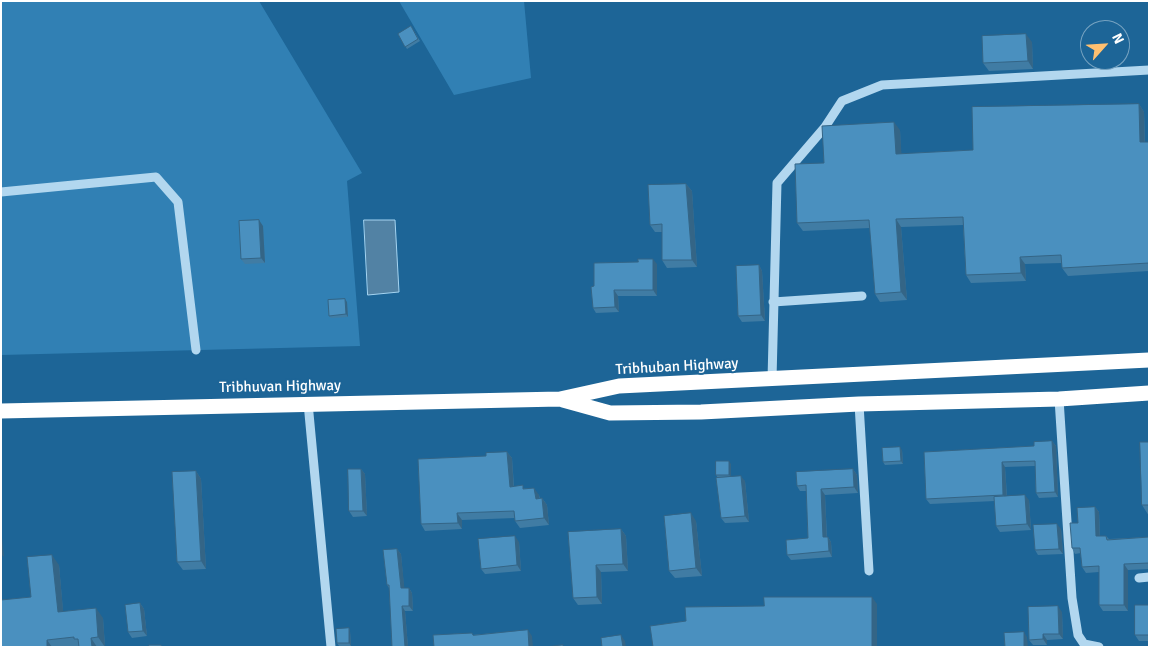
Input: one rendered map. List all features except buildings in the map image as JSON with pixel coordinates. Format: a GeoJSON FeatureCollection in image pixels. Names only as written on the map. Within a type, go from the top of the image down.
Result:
{"type":"FeatureCollection","features":[{"type":"Feature","properties":{"kind":"highway","name":"Tribhuban Highway"},"geometry":{"type":"LineString","coordinates":[[560,399],[619,386],[772,380],[1149,360]]}},
{"type":"Feature","properties":{"kind":"highway"},"geometry":{"type":"LineString","coordinates":[[560,399],[610,413],[701,412],[859,404],[1060,399],[1149,394]]}},
{"type":"Feature","properties":{"kind":"highway","name":"Tribhuvan Highway"},"geometry":{"type":"LineString","coordinates":[[1,411],[560,399]]}},
{"type":"Feature","properties":{"kind":"street"},"geometry":{"type":"LineString","coordinates":[[772,380],[777,183],[824,127],[842,100],[882,85],[1149,70]]}},
{"type":"Feature","properties":{"kind":"street"},"geometry":{"type":"LineString","coordinates":[[1,192],[156,177],[178,202],[196,350]]}},
{"type":"Feature","properties":{"kind":"street"},"geometry":{"type":"LineString","coordinates":[[773,302],[862,296]]}},
{"type":"Feature","properties":{"kind":"street"},"geometry":{"type":"LineString","coordinates":[[1060,399],[1072,598],[1078,635],[1084,644],[1099,647]]}},
{"type":"Feature","properties":{"kind":"street"},"geometry":{"type":"LineString","coordinates":[[308,404],[331,647]]}},
{"type":"Feature","properties":{"kind":"street"},"geometry":{"type":"LineString","coordinates":[[859,404],[869,571]]}},
{"type":"Feature","properties":{"kind":"shaded area"},"geometry":{"type":"Polygon","coordinates":[[[1,1],[259,1],[362,173],[347,181],[360,346],[1,355],[1,1]]]}},
{"type":"Feature","properties":{"kind":"shaded area"},"geometry":{"type":"Polygon","coordinates":[[[399,1],[524,1],[531,78],[454,95],[399,1]]]}},
{"type":"Feature","properties":{"kind":"shaded area"},"geometry":{"type":"Polygon","coordinates":[[[364,220],[395,220],[399,292],[368,295],[364,220]]]}}]}
